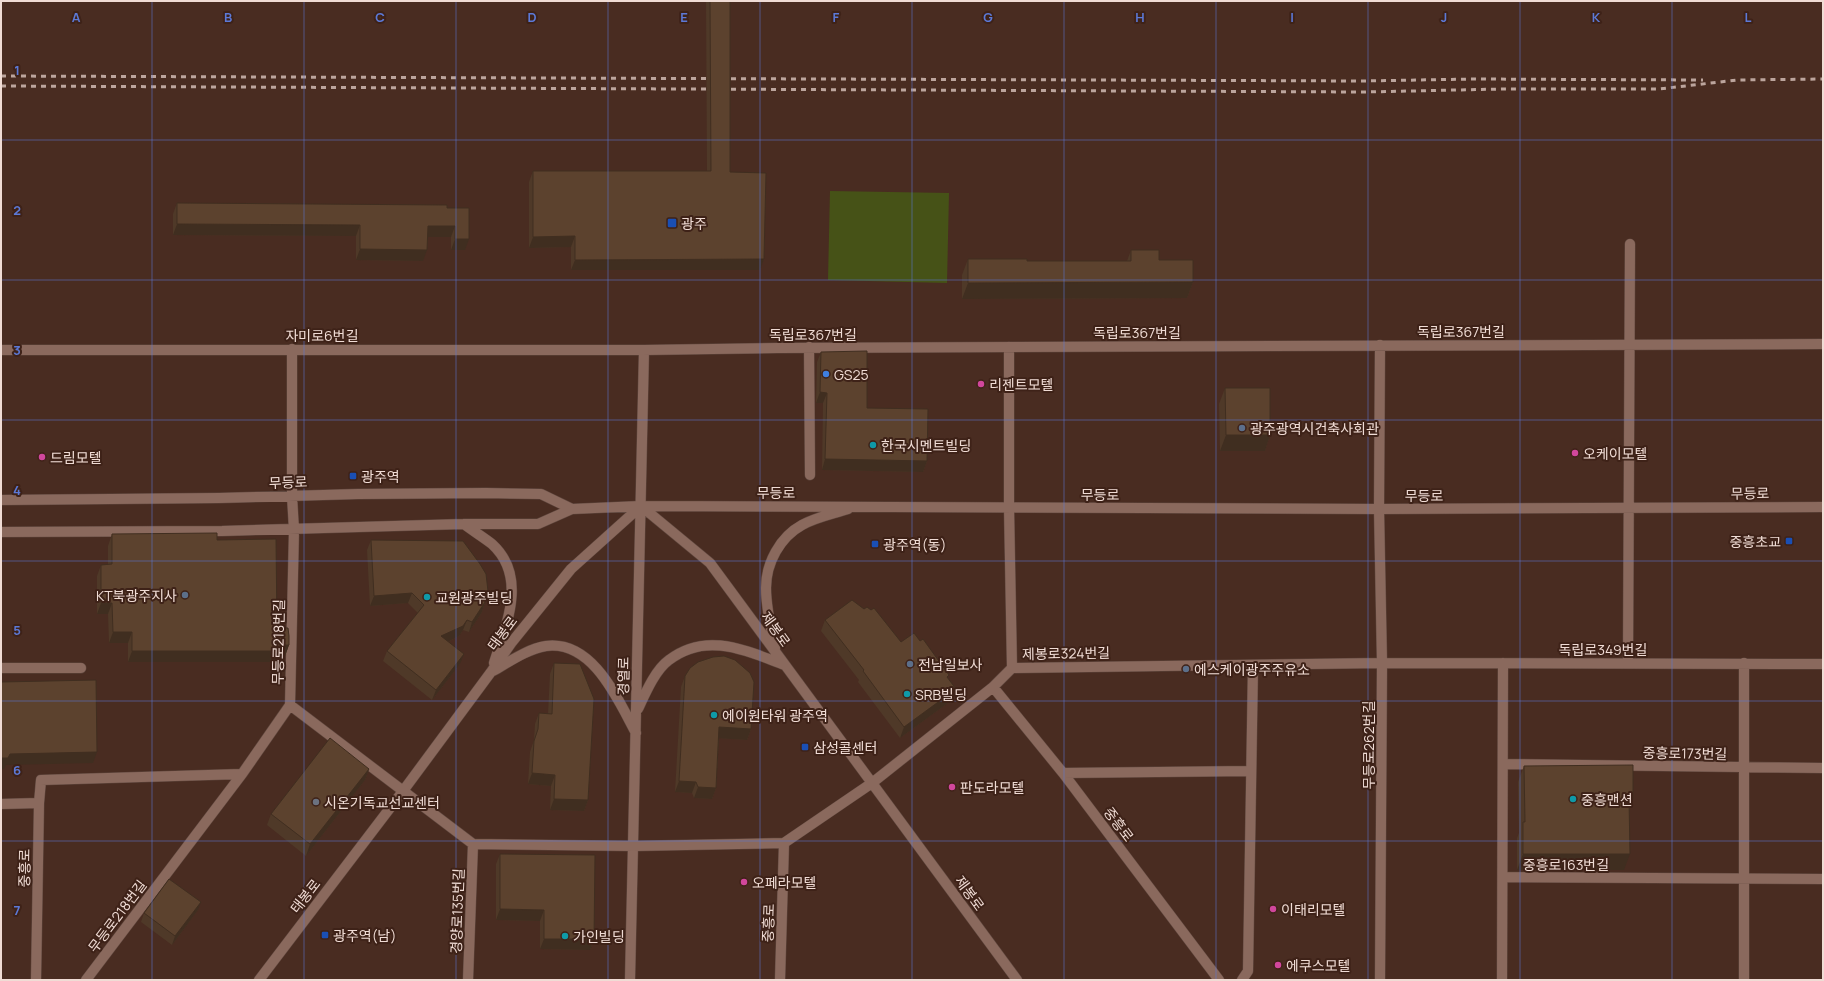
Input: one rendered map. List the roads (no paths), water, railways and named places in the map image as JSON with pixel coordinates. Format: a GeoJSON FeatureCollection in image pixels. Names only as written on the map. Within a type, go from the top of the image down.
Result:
{"type":"FeatureCollection","features":[{"type":"Feature","properties":{"kind":"street"},"geometry":{"type":"LineString","coordinates":[[1628,663],[1630,244]]}},
{"type":"Feature","properties":{"kind":"street","name":"독립로367번길"},"geometry":{"type":"LineString","coordinates":[[644,350],[1380,345],[1823,344]]}},
{"type":"Feature","properties":{"kind":"street","name":"무등로262번길"},"geometry":{"type":"LineString","coordinates":[[1380,345],[1379,509],[1382,663],[1380,980]]}},
{"type":"Feature","properties":{"kind":"street"},"geometry":{"type":"LineString","coordinates":[[1009,347],[1009,507],[1012,668]]}},
{"type":"Feature","properties":{"kind":"street"},"geometry":{"type":"LineString","coordinates":[[809,348],[810,475]]}},
{"type":"Feature","properties":{"kind":"street","name":"무등로218번길"},"geometry":{"type":"LineString","coordinates":[[86,980],[242,774],[290,705],[294,530],[292,496],[292,349]]}},
{"type":"Feature","properties":{"kind":"street","name":"자미로6번길"},"geometry":{"type":"LineString","coordinates":[[1,350],[644,350]]}},
{"type":"Feature","properties":{"kind":"street","name":"경열로"},"geometry":{"type":"LineString","coordinates":[[630,980],[644,350]]}},
{"type":"Feature","properties":{"kind":"street","name":"무등로"},"geometry":{"type":"LineString","coordinates":[[1,500],[471,493],[540,494],[572,509]]}},
{"type":"Feature","properties":{"kind":"street","name":"무등로"},"geometry":{"type":"LineString","coordinates":[[1,532],[294,530],[464,524],[538,524],[572,509],[641,506],[1379,509],[1823,507]]}},
{"type":"Feature","properties":{"kind":"street","name":"제봉로"},"geometry":{"type":"LineString","coordinates":[[641,506],[710,563],[1017,980]]}},
{"type":"Feature","properties":{"kind":"street","name":"태봉로"},"geometry":{"type":"LineString","coordinates":[[259,980],[403,791],[512,642],[571,569],[641,506]]}},
{"type":"Feature","properties":{"kind":"street"},"geometry":{"type":"LineString","coordinates":[[776,652],[766,587],[769,569],[777,549],[787,535],[803,525],[857,506]]}},
{"type":"Feature","properties":{"kind":"street"},"geometry":{"type":"LineString","coordinates":[[464,524],[492,545],[503,558],[512,581],[512,606],[491,672]]}},
{"type":"Feature","properties":{"kind":"street"},"geometry":{"type":"LineString","coordinates":[[637,711],[653,680],[668,660],[690,649],[708,644],[733,646],[785,665]]}},
{"type":"Feature","properties":{"kind":"street"},"geometry":{"type":"LineString","coordinates":[[491,672],[529,651],[546,646],[558,646],[573,651],[587,659],[606,679],[636,734]]}},
{"type":"Feature","properties":{"kind":"street","name":"제봉로324번길"},"geometry":{"type":"LineString","coordinates":[[872,783],[993,687],[1012,668],[1382,663]]}},
{"type":"Feature","properties":{"kind":"street","name":"독립로349번길"},"geometry":{"type":"LineString","coordinates":[[1382,663],[1823,664]]}},
{"type":"Feature","properties":{"kind":"street","name":"중흥로163번길"},"geometry":{"type":"LineString","coordinates":[[1502,980],[1503,663]]}},
{"type":"Feature","properties":{"kind":"street","name":"중흥로173번길"},"geometry":{"type":"LineString","coordinates":[[1744,663],[1744,980]]}},
{"type":"Feature","properties":{"kind":"street"},"geometry":{"type":"LineString","coordinates":[[1242,980],[1248,971],[1254,665]]}},
{"type":"Feature","properties":{"kind":"street"},"geometry":{"type":"LineString","coordinates":[[1,668],[81,668]]}},
{"type":"Feature","properties":{"kind":"street","name":"중흥로"},"geometry":{"type":"LineString","coordinates":[[993,687],[1063,773],[1219,980]]}},
{"type":"Feature","properties":{"kind":"street"},"geometry":{"type":"LineString","coordinates":[[290,705],[473,844],[634,846],[784,843],[872,783]]}},
{"type":"Feature","properties":{"kind":"street","name":"중흥로173번길"},"geometry":{"type":"LineString","coordinates":[[1502,764],[1823,768]]}},
{"type":"Feature","properties":{"kind":"street"},"geometry":{"type":"LineString","coordinates":[[1063,773],[1251,771]]}},
{"type":"Feature","properties":{"kind":"street","name":"중흥로"},"geometry":{"type":"LineString","coordinates":[[36,980],[39,803],[41,780],[242,774]]}},
{"type":"Feature","properties":{"kind":"street"},"geometry":{"type":"LineString","coordinates":[[1,804],[39,803]]}},
{"type":"Feature","properties":{"kind":"street","name":"중흥로"},"geometry":{"type":"LineString","coordinates":[[780,980],[784,843]]}},
{"type":"Feature","properties":{"kind":"street","name":"경양로135번길"},"geometry":{"type":"LineString","coordinates":[[468,980],[473,844]]}},
{"type":"Feature","properties":{"kind":"street","name":"중흥로163번길"},"geometry":{"type":"LineString","coordinates":[[1503,877],[1744,878]]}},
{"type":"Feature","properties":{"kind":"street"},"geometry":{"type":"LineString","coordinates":[[1744,878],[1823,880]]}},
{"type":"Feature","properties":{"kind":"railway"},"geometry":{"type":"LineString","coordinates":[[1,76],[1364,81],[1474,79],[1703,80]]}},
{"type":"Feature","properties":{"kind":"railway"},"geometry":{"type":"LineString","coordinates":[[1,86],[1364,92],[1503,89],[1659,89],[1737,80],[1823,79]]}},
{"type":"Feature","properties":{"kind":"place","name":"광주"},"geometry":{"type":"Point","coordinates":[672,223]}},
{"type":"Feature","properties":{"kind":"place","name":"GS25"},"geometry":{"type":"Point","coordinates":[826,374]}},
{"type":"Feature","properties":{"kind":"place","name":"리젠트모텔"},"geometry":{"type":"Point","coordinates":[981,384]}},
{"type":"Feature","properties":{"kind":"place","name":"광주광역시건축사회관"},"geometry":{"type":"Point","coordinates":[1242,428]}},
{"type":"Feature","properties":{"kind":"place","name":"한국시멘트빌딩"},"geometry":{"type":"Point","coordinates":[873,445]}},
{"type":"Feature","properties":{"kind":"place","name":"오케이모텔"},"geometry":{"type":"Point","coordinates":[1575,453]}},
{"type":"Feature","properties":{"kind":"place","name":"드림모텔"},"geometry":{"type":"Point","coordinates":[42,457]}},
{"type":"Feature","properties":{"kind":"place","name":"광주역"},"geometry":{"type":"Point","coordinates":[353,476]}},
{"type":"Feature","properties":{"kind":"place","name":"중흥초교"},"geometry":{"type":"Point","coordinates":[1789,541]}},
{"type":"Feature","properties":{"kind":"place","name":"광주역(동)"},"geometry":{"type":"Point","coordinates":[875,544]}},
{"type":"Feature","properties":{"kind":"place","name":"KT북광주지사"},"geometry":{"type":"Point","coordinates":[185,595]}},
{"type":"Feature","properties":{"kind":"place","name":"교원광주빌딩"},"geometry":{"type":"Point","coordinates":[427,597]}},
{"type":"Feature","properties":{"kind":"place","name":"전남일보사"},"geometry":{"type":"Point","coordinates":[910,664]}},
{"type":"Feature","properties":{"kind":"place","name":"에스케이광주주유소"},"geometry":{"type":"Point","coordinates":[1186,669]}},
{"type":"Feature","properties":{"kind":"place","name":"SRB빌딩"},"geometry":{"type":"Point","coordinates":[907,694]}},
{"type":"Feature","properties":{"kind":"place","name":"에이원타워 광주역"},"geometry":{"type":"Point","coordinates":[714,715]}},
{"type":"Feature","properties":{"kind":"place","name":"삼성콜센터"},"geometry":{"type":"Point","coordinates":[805,747]}},
{"type":"Feature","properties":{"kind":"place","name":"판도라모텔"},"geometry":{"type":"Point","coordinates":[952,787]}},
{"type":"Feature","properties":{"kind":"place","name":"중흥맨션"},"geometry":{"type":"Point","coordinates":[1573,799]}},
{"type":"Feature","properties":{"kind":"place","name":"시온기독교선교센터"},"geometry":{"type":"Point","coordinates":[316,802]}},
{"type":"Feature","properties":{"kind":"place","name":"오페라모텔"},"geometry":{"type":"Point","coordinates":[744,882]}},
{"type":"Feature","properties":{"kind":"place","name":"이태리모텔"},"geometry":{"type":"Point","coordinates":[1273,909]}},
{"type":"Feature","properties":{"kind":"place","name":"광주역(남)"},"geometry":{"type":"Point","coordinates":[325,935]}},
{"type":"Feature","properties":{"kind":"place","name":"가인빌딩"},"geometry":{"type":"Point","coordinates":[565,936]}},
{"type":"Feature","properties":{"kind":"place","name":"에쿠스모텔"},"geometry":{"type":"Point","coordinates":[1278,965]}}]}
